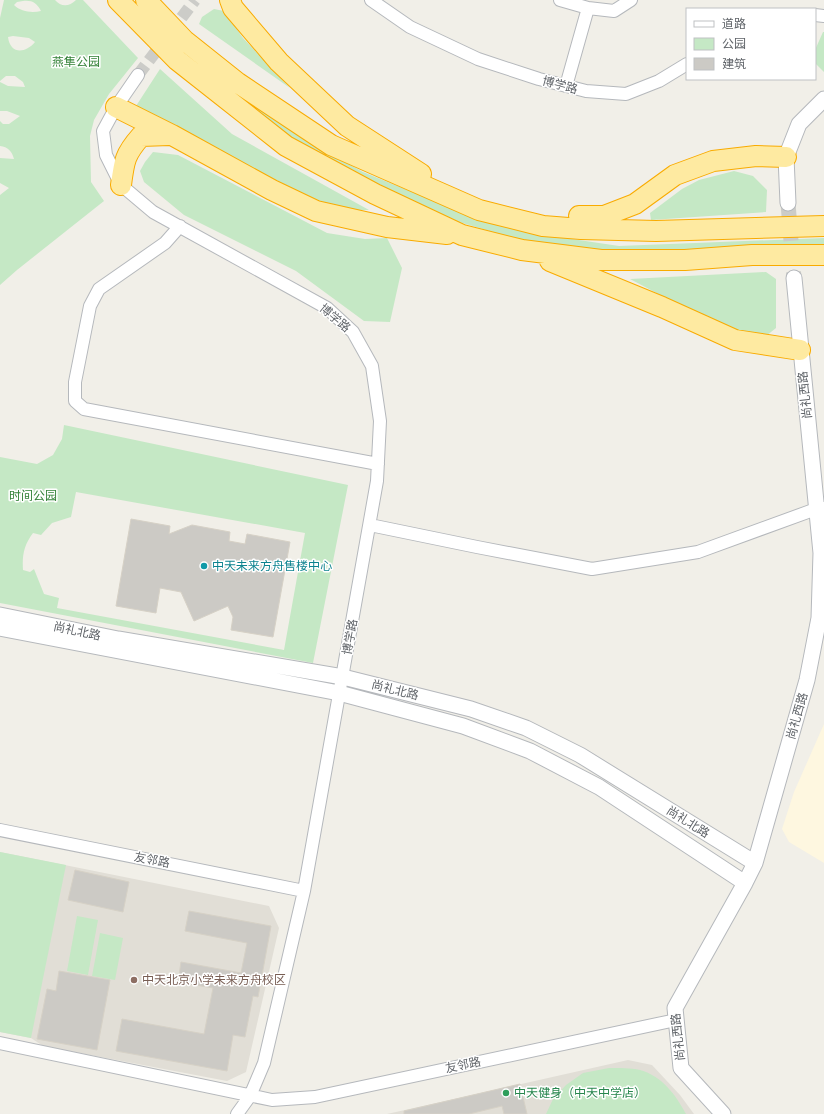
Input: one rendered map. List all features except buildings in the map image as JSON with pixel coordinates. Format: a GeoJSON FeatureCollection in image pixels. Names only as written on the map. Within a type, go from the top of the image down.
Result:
{"type":"FeatureCollection","features":[{"type":"Feature","properties":{"kind":"highway"},"geometry":{"type":"LineString","coordinates":[[118,0],[177,60],[286,146],[375,194],[462,235]]}},
{"type":"Feature","properties":{"kind":"highway"},"geometry":{"type":"LineString","coordinates":[[146,0],[184,40],[238,83],[332,146],[479,210],[543,226],[588,230],[656,231],[824,226]]}},
{"type":"Feature","properties":{"kind":"highway"},"geometry":{"type":"LineString","coordinates":[[230,0],[233,8],[279,62],[347,126],[479,210]]}},
{"type":"Feature","properties":{"kind":"highway"},"geometry":{"type":"LineString","coordinates":[[116,107],[172,135],[272,190],[316,211],[387,227],[462,235],[522,250],[601,260],[685,260],[752,255],[824,256]]}},
{"type":"Feature","properties":{"kind":"highway"},"geometry":{"type":"LineString","coordinates":[[121,185],[123,164],[130,148],[141,136],[172,135]]}},
{"type":"Feature","properties":{"kind":"highway"},"geometry":{"type":"LineString","coordinates":[[506,216],[604,216],[636,204],[675,174],[713,160],[756,156],[786,157]]}},
{"type":"Feature","properties":{"kind":"highway"},"geometry":{"type":"LineString","coordinates":[[522,250],[662,307],[735,340],[800,350]]}},
{"type":"Feature","properties":{"kind":"street","name":"博学路"},"geometry":{"type":"LineString","coordinates":[[372,0],[410,27],[478,59],[539,79],[586,91],[626,94],[660,81],[686,65]]}},
{"type":"Feature","properties":{"kind":"street"},"geometry":{"type":"LineString","coordinates":[[560,0],[588,8],[614,10],[631,0]]}},
{"type":"Feature","properties":{"kind":"street"},"geometry":{"type":"LineString","coordinates":[[566,86],[588,8]]}},
{"type":"Feature","properties":{"kind":"street","name":"博学路"},"geometry":{"type":"LineString","coordinates":[[138,75],[116,107],[103,131],[106,155],[121,185],[153,212],[327,308],[353,332],[372,366],[380,421],[378,481],[342,677]]}},
{"type":"Feature","properties":{"kind":"street"},"geometry":{"type":"LineString","coordinates":[[788,203],[786,157],[799,124],[824,99]]}},
{"type":"Feature","properties":{"kind":"street"},"geometry":{"type":"LineString","coordinates":[[180,226],[165,242],[98,289],[90,306],[75,382],[75,401],[84,408],[378,464]]}},
{"type":"Feature","properties":{"kind":"street","name":"尚礼西路"},"geometry":{"type":"LineString","coordinates":[[723,1114],[682,1068],[675,1008],[755,863],[807,680],[819,618],[821,553],[819,492],[800,350],[794,278]]}},
{"type":"Feature","properties":{"kind":"street"},"geometry":{"type":"LineString","coordinates":[[370,525],[592,569],[698,552],[820,509]]}},
{"type":"Feature","properties":{"kind":"street","name":"尚礼北路"},"geometry":{"type":"LineString","coordinates":[[0,615],[118,639],[342,677],[471,710],[526,728],[580,755],[755,863]]}},
{"type":"Feature","properties":{"kind":"street","name":"尚礼北路"},"geometry":{"type":"LineString","coordinates":[[0,628],[339,693],[463,726],[530,751],[599,787],[745,883]]}},
{"type":"Feature","properties":{"kind":"street"},"geometry":{"type":"LineString","coordinates":[[237,1114],[250,1096],[264,1063],[304,891],[342,677]]}},
{"type":"Feature","properties":{"kind":"street","name":"友邻路"},"geometry":{"type":"LineString","coordinates":[[0,830],[304,891]]}},
{"type":"Feature","properties":{"kind":"street","name":"友邻路"},"geometry":{"type":"LineString","coordinates":[[0,1043],[272,1100],[315,1097],[676,1020]]}},
{"type":"Feature","properties":{"kind":"shaded area"},"geometry":{"type":"Polygon","coordinates":[[[824,724],[824,863],[789,842],[782,829],[794,792],[824,724]]]}},
{"type":"Feature","properties":{"kind":"shaded area","name":"中天北京小学未来方舟校区"},"geometry":{"type":"Polygon","coordinates":[[[0,852],[269,906],[279,928],[246,1072],[227,1081],[43,1046],[31,1038],[0,1032],[0,852]]]}},
{"type":"Feature","properties":{"kind":"shaded area"},"geometry":{"type":"Polygon","coordinates":[[[628,1060],[652,1065],[680,1095],[694,1114],[387,1114],[628,1060]]]}},
{"type":"Feature","properties":{"kind":"green space","name":"燕隼公园"},"geometry":{"type":"Polygon","coordinates":[[[4,0],[55,0],[62,5],[68,5],[76,0],[83,0],[138,58],[109,94],[94,120],[90,136],[91,182],[104,201],[0,285],[0,195],[9,188],[0,183],[0,158],[14,159],[9,150],[0,146],[0,121],[3,124],[9,124],[20,116],[7,111],[0,111],[0,82],[8,86],[25,87],[23,82],[15,76],[6,76],[0,81],[0,18],[4,0]],[[23,1],[17,2],[14,5],[27,11],[41,11],[34,3],[23,1]],[[13,36],[8,37],[9,43],[12,47],[18,50],[27,49],[35,42],[29,38],[13,36]]]}},
{"type":"Feature","properties":{"kind":"green space"},"geometry":{"type":"Polygon","coordinates":[[[214,9],[224,11],[243,38],[290,88],[199,24],[202,17],[214,9]]]}},
{"type":"Feature","properties":{"kind":"green space"},"geometry":{"type":"Polygon","coordinates":[[[824,32],[824,72],[816,64],[816,48],[824,32]]]}},
{"type":"Feature","properties":{"kind":"green space"},"geometry":{"type":"Polygon","coordinates":[[[160,69],[232,134],[369,210],[346,210],[315,199],[245,167],[136,106],[160,69]]]}},
{"type":"Feature","properties":{"kind":"green space"},"geometry":{"type":"Polygon","coordinates":[[[228,85],[319,148],[363,172],[476,218],[532,233],[619,246],[824,238],[824,247],[652,255],[596,251],[520,240],[459,222],[368,183],[314,153],[226,90],[228,85]]]}},
{"type":"Feature","properties":{"kind":"green space"},"geometry":{"type":"Polygon","coordinates":[[[153,152],[178,155],[327,233],[365,239],[387,238],[402,268],[390,322],[364,321],[296,271],[184,215],[144,182],[140,171],[153,152]]]}},
{"type":"Feature","properties":{"kind":"green space"},"geometry":{"type":"Polygon","coordinates":[[[734,171],[753,176],[767,190],[766,212],[651,220],[650,213],[682,189],[699,180],[734,171]]]}},
{"type":"Feature","properties":{"kind":"green space"},"geometry":{"type":"Polygon","coordinates":[[[766,272],[776,279],[776,328],[766,336],[738,334],[630,279],[766,272]]]}},
{"type":"Feature","properties":{"kind":"green space","name":"时间公园"},"geometry":{"type":"Polygon","coordinates":[[[64,425],[348,485],[313,663],[0,603],[0,457],[37,464],[53,455],[62,439],[64,425]],[[76,492],[71,517],[52,523],[41,535],[33,533],[30,537],[24,550],[23,570],[30,572],[34,569],[44,594],[59,598],[57,608],[284,650],[305,533],[76,492]]]}},
{"type":"Feature","properties":{"kind":"green space"},"geometry":{"type":"Polygon","coordinates":[[[0,852],[66,865],[31,1038],[0,1032],[0,852]]]}},
{"type":"Feature","properties":{"kind":"green space"},"geometry":{"type":"Polygon","coordinates":[[[77,916],[98,920],[88,975],[67,971],[77,916]]]}},
{"type":"Feature","properties":{"kind":"green space"},"geometry":{"type":"Polygon","coordinates":[[[100,933],[123,938],[115,980],[92,976],[100,933]]]}},
{"type":"Feature","properties":{"kind":"green space"},"geometry":{"type":"Polygon","coordinates":[[[609,1068],[629,1068],[640,1070],[655,1077],[668,1087],[686,1114],[546,1114],[553,1099],[566,1085],[583,1073],[609,1068]]]}},
{"type":"Feature","properties":{"kind":"tunnel"},"geometry":{"type":"LineString","coordinates":[[138,75],[195,0]]}},
{"type":"Feature","properties":{"kind":"tunnel"},"geometry":{"type":"LineString","coordinates":[[788,203],[794,278]]}},
{"type":"Feature","properties":{"kind":"place","name":"中天未来方舟售楼中心"},"geometry":{"type":"Point","coordinates":[204,566]}},
{"type":"Feature","properties":{"kind":"place","name":"中天北京小学未来方舟校区"},"geometry":{"type":"Point","coordinates":[134,980]}},
{"type":"Feature","properties":{"kind":"place","name":"中天健身（中天中学店）"},"geometry":{"type":"Point","coordinates":[506,1093]}}]}
